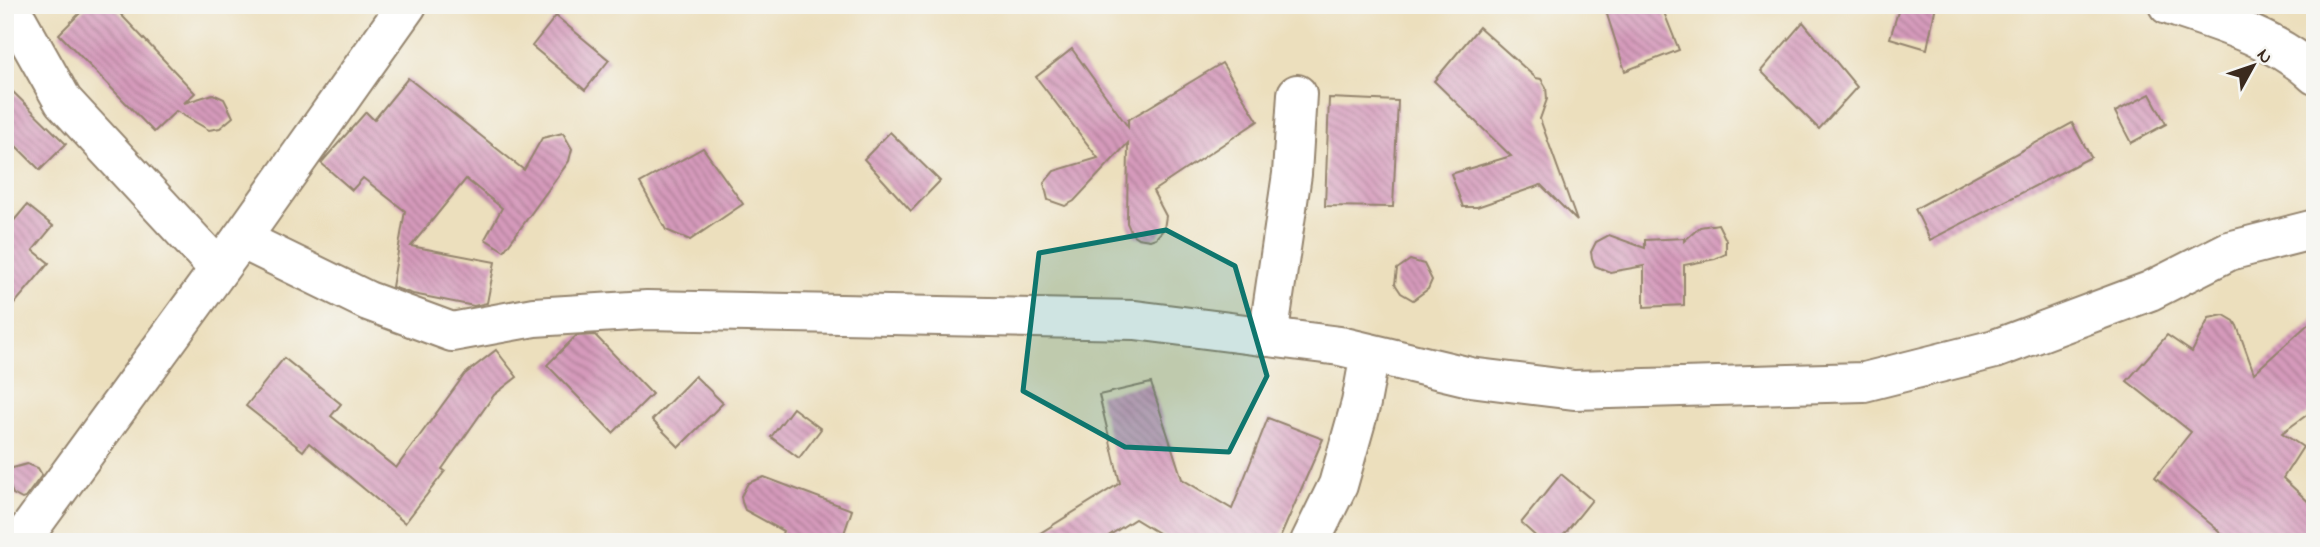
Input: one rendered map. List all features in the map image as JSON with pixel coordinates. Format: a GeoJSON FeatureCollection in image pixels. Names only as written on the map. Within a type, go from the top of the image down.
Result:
{"type":"FeatureCollection","features":[{"type":"Feature","properties":{"kind":"street"},"geometry":{"type":"LineString","coordinates":[[20,542],[407,5]]}},
{"type":"Feature","properties":{"kind":"street"},"geometry":{"type":"LineString","coordinates":[[2168,5],[2230,26],[2301,61],[2315,75]]}},
{"type":"Feature","properties":{"kind":"street"},"geometry":{"type":"LineString","coordinates":[[14,15],[63,101],[230,253],[452,332],[534,317],[647,310],[1135,320],[1340,346],[1469,377],[1574,390],[1864,382],[1995,349],[2150,291],[2229,251],[2315,229]]}},
{"type":"Feature","properties":{"kind":"street"},"geometry":{"type":"LineString","coordinates":[[1268,337],[1293,174],[1297,94]]}},
{"type":"Feature","properties":{"kind":"street"},"geometry":{"type":"LineString","coordinates":[[1310,542],[1338,485],[1361,403],[1370,354]]}},
{"type":"Feature","properties":{"kind":"highlighted area"},"geometry":{"type":"Polygon","coordinates":[[[1166,230],[1235,266],[1267,376],[1229,452],[1125,447],[1023,391],[1039,253],[1166,230]]]}},
{"type":"Feature","properties":{"kind":"building"},"geometry":{"type":"Polygon","coordinates":[[[88,5],[112,5],[195,93],[184,103],[213,94],[224,99],[233,117],[220,128],[209,130],[176,111],[154,132],[59,34],[88,5]]]}},
{"type":"Feature","properties":{"kind":"building"},"geometry":{"type":"Polygon","coordinates":[[[1604,5],[1661,5],[1679,50],[1625,71],[1604,5]]]}},
{"type":"Feature","properties":{"kind":"building"},"geometry":{"type":"Polygon","coordinates":[[[1900,5],[1936,5],[1927,49],[1890,38],[1900,5]]]}},
{"type":"Feature","properties":{"kind":"building"},"geometry":{"type":"Polygon","coordinates":[[[556,16],[609,60],[585,90],[532,46],[556,16]]]}},
{"type":"Feature","properties":{"kind":"building"},"geometry":{"type":"Polygon","coordinates":[[[1803,22],[1857,87],[1819,129],[1761,71],[1803,22]]]}},
{"type":"Feature","properties":{"kind":"building"},"geometry":{"type":"Polygon","coordinates":[[[1479,27],[1536,78],[1541,79],[1546,87],[1547,99],[1540,119],[1577,221],[1541,185],[1477,207],[1463,207],[1451,174],[1511,156],[1434,81],[1479,27]]]}},
{"type":"Feature","properties":{"kind":"building"},"geometry":{"type":"Polygon","coordinates":[[[1072,49],[1128,127],[1128,120],[1222,63],[1258,121],[1153,191],[1166,216],[1164,229],[1156,238],[1138,238],[1132,234],[1127,223],[1128,143],[1074,201],[1065,206],[1048,200],[1044,183],[1054,171],[1098,158],[1036,77],[1072,49]]]}},
{"type":"Feature","properties":{"kind":"building"},"geometry":{"type":"Polygon","coordinates":[[[408,78],[524,170],[542,138],[563,133],[572,149],[569,161],[504,251],[485,239],[502,208],[466,179],[411,246],[495,262],[487,303],[474,306],[392,287],[405,211],[363,178],[352,190],[321,163],[366,112],[374,120],[408,78]]]}},
{"type":"Feature","properties":{"kind":"building"},"geometry":{"type":"Polygon","coordinates":[[[5,84],[66,144],[40,170],[5,135],[5,84]]]}},
{"type":"Feature","properties":{"kind":"building"},"geometry":{"type":"Polygon","coordinates":[[[2150,94],[2166,124],[2131,143],[2115,112],[2150,94]]]}},
{"type":"Feature","properties":{"kind":"building"},"geometry":{"type":"Polygon","coordinates":[[[1329,98],[1398,101],[1393,207],[1325,206],[1329,98]]]}},
{"type":"Feature","properties":{"kind":"building"},"geometry":{"type":"Polygon","coordinates":[[[2072,123],[2091,157],[1930,240],[1915,209],[2072,123]]]}},
{"type":"Feature","properties":{"kind":"building"},"geometry":{"type":"Polygon","coordinates":[[[890,132],[940,181],[911,211],[864,159],[890,132]]]}},
{"type":"Feature","properties":{"kind":"building"},"geometry":{"type":"Polygon","coordinates":[[[703,148],[743,204],[690,240],[666,230],[640,183],[703,148]]]}},
{"type":"Feature","properties":{"kind":"building"},"geometry":{"type":"Polygon","coordinates":[[[27,205],[53,226],[33,250],[49,263],[5,315],[5,227],[7,229],[27,205]]]}},
{"type":"Feature","properties":{"kind":"building"},"geometry":{"type":"Polygon","coordinates":[[[1718,224],[1726,240],[1726,254],[1684,265],[1684,305],[1644,307],[1644,266],[1610,272],[1595,266],[1592,258],[1591,252],[1596,242],[1609,235],[1645,248],[1645,240],[1684,238],[1684,241],[1700,227],[1718,224]]]}},
{"type":"Feature","properties":{"kind":"building"},"geometry":{"type":"Polygon","coordinates":[[[1410,260],[1424,264],[1432,280],[1428,289],[1413,300],[1401,293],[1395,284],[1397,269],[1410,260]]]}},
{"type":"Feature","properties":{"kind":"building"},"geometry":{"type":"Polygon","coordinates":[[[2224,315],[2237,326],[2254,373],[2315,318],[2315,409],[2282,433],[2303,447],[2283,478],[2315,508],[2315,542],[2232,542],[2155,477],[2191,432],[2127,381],[2167,335],[2192,352],[2209,318],[2224,315]]]}},
{"type":"Feature","properties":{"kind":"building"},"geometry":{"type":"Polygon","coordinates":[[[595,335],[652,394],[613,433],[547,365],[576,336],[595,335]]]}},
{"type":"Feature","properties":{"kind":"building"},"geometry":{"type":"Polygon","coordinates":[[[496,350],[517,377],[494,395],[442,469],[445,471],[405,523],[309,443],[303,451],[246,406],[284,358],[341,404],[331,416],[396,468],[465,374],[496,350]]]}},
{"type":"Feature","properties":{"kind":"building"},"geometry":{"type":"Polygon","coordinates":[[[695,376],[723,403],[679,447],[652,420],[695,376]]]}},
{"type":"Feature","properties":{"kind":"building"},"geometry":{"type":"Polygon","coordinates":[[[1151,383],[1182,479],[1232,509],[1268,418],[1323,439],[1280,538],[1286,542],[1173,542],[1135,519],[1099,542],[1026,542],[1120,483],[1099,395],[1151,383]]]}},
{"type":"Feature","properties":{"kind":"building"},"geometry":{"type":"Polygon","coordinates":[[[793,408],[821,429],[799,458],[771,437],[793,408]]]}},
{"type":"Feature","properties":{"kind":"building"},"geometry":{"type":"Polygon","coordinates":[[[27,464],[38,468],[42,475],[22,499],[13,494],[9,485],[9,469],[27,464]]]}},
{"type":"Feature","properties":{"kind":"building"},"geometry":{"type":"Polygon","coordinates":[[[1561,474],[1592,500],[1558,542],[1542,542],[1521,523],[1561,474]]]}},
{"type":"Feature","properties":{"kind":"building"},"geometry":{"type":"Polygon","coordinates":[[[764,477],[852,510],[841,542],[779,542],[783,531],[745,510],[742,502],[741,496],[748,483],[764,477]]]}}]}
